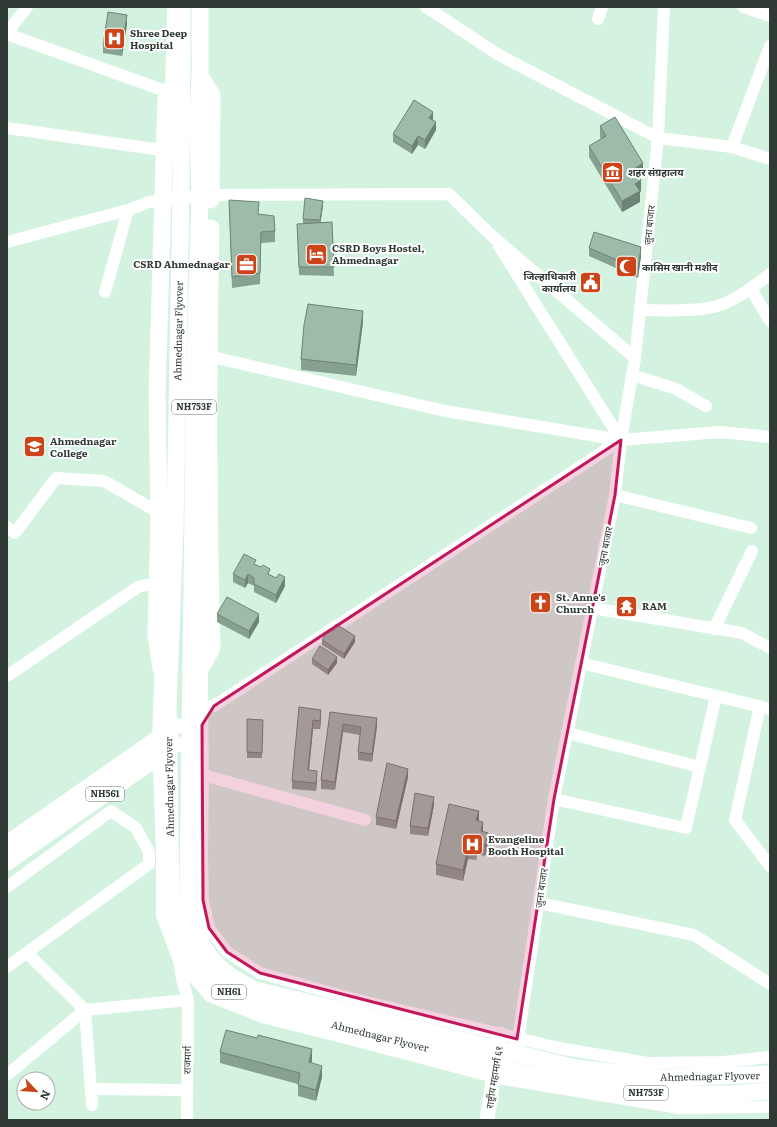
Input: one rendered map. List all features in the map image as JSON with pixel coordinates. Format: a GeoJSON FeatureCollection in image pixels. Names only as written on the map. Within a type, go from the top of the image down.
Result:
{"type":"FeatureCollection","features":[{"type":"Feature","properties":{"kind":"highway","name":"Ahmednagar Flyover"},"geometry":{"type":"LineString","coordinates":[[182,7],[181,193],[175,518],[168,708],[170,892],[176,923],[185,946],[199,967],[219,987],[243,1000],[518,1077],[567,1081],[659,1094],[729,1094],[770,1091]]}},
{"type":"Feature","properties":{"kind":"highway","name":"Ahmednagar Flyover"},"geometry":{"type":"LineString","coordinates":[[200,7],[200,76],[198,121],[200,194],[195,361],[188,889],[189,910],[198,936],[209,957],[226,973],[252,989],[576,1068],[662,1078],[770,1074]]}},
{"type":"Feature","properties":{"kind":"highway"},"geometry":{"type":"LineString","coordinates":[[161,669],[156,635],[159,515],[157,393],[166,97],[182,74]]}},
{"type":"Feature","properties":{"kind":"highway"},"geometry":{"type":"LineString","coordinates":[[200,76],[212,95],[209,300],[209,484],[212,648],[202,666]]}},
{"type":"Feature","properties":{"kind":"highway"},"geometry":{"type":"LineString","coordinates":[[7,844],[158,739],[208,707]]}},
{"type":"Feature","properties":{"kind":"highway","name":"NH561"},"geometry":{"type":"LineString","coordinates":[[7,862],[202,725]]}},
{"type":"Feature","properties":{"kind":"main road","name":"राष्ट्रीय महामार्ग ६१"},"geometry":{"type":"LineString","coordinates":[[487,1120],[500,1034]]}},
{"type":"Feature","properties":{"kind":"street"},"geometry":{"type":"LineString","coordinates":[[27,7],[7,34],[170,93]]}},
{"type":"Feature","properties":{"kind":"street"},"geometry":{"type":"LineString","coordinates":[[173,7],[170,93],[161,669],[158,757],[162,851],[162,916],[179,960],[210,996],[262,1017],[334,1034],[494,1077],[518,1077],[679,1108],[770,1106]]}},
{"type":"Feature","properties":{"kind":"street"},"geometry":{"type":"LineString","coordinates":[[207,7],[202,478],[202,666],[208,707],[621,440]]}},
{"type":"Feature","properties":{"kind":"street"},"geometry":{"type":"LineString","coordinates":[[426,7],[499,55],[658,138],[732,147],[770,159]]}},
{"type":"Feature","properties":{"kind":"street"},"geometry":{"type":"LineString","coordinates":[[598,19],[602,7]]}},
{"type":"Feature","properties":{"kind":"street","name":"जुना बाजार"},"geometry":{"type":"LineString","coordinates":[[518,1077],[517,1039],[554,799],[615,496],[621,440],[635,358],[658,138],[664,7]]}},
{"type":"Feature","properties":{"kind":"street"},"geometry":{"type":"LineString","coordinates":[[743,7],[770,16]]}},
{"type":"Feature","properties":{"kind":"street"},"geometry":{"type":"LineString","coordinates":[[732,147],[770,46]]}},
{"type":"Feature","properties":{"kind":"street"},"geometry":{"type":"LineString","coordinates":[[7,128],[169,151]]}},
{"type":"Feature","properties":{"kind":"street"},"geometry":{"type":"LineString","coordinates":[[7,242],[128,210],[149,202],[168,199],[206,195],[449,194],[492,236],[635,358]]}},
{"type":"Feature","properties":{"kind":"street"},"geometry":{"type":"LineString","coordinates":[[105,292],[128,210]]}},
{"type":"Feature","properties":{"kind":"street"},"geometry":{"type":"LineString","coordinates":[[492,236],[621,440]]}},
{"type":"Feature","properties":{"kind":"street"},"geometry":{"type":"LineString","coordinates":[[640,310],[709,308],[732,300],[751,289],[770,274]]}},
{"type":"Feature","properties":{"kind":"street"},"geometry":{"type":"LineString","coordinates":[[751,289],[770,321]]}},
{"type":"Feature","properties":{"kind":"street"},"geometry":{"type":"LineString","coordinates":[[204,355],[445,411],[621,440],[720,432],[770,437]]}},
{"type":"Feature","properties":{"kind":"street"},"geometry":{"type":"LineString","coordinates":[[632,375],[676,389],[706,406]]}},
{"type":"Feature","properties":{"kind":"street"},"geometry":{"type":"LineString","coordinates":[[7,527],[15,533],[56,478],[104,481],[163,515]]}},
{"type":"Feature","properties":{"kind":"street"},"geometry":{"type":"LineString","coordinates":[[615,496],[751,528]]}},
{"type":"Feature","properties":{"kind":"street"},"geometry":{"type":"LineString","coordinates":[[714,629],[752,551]]}},
{"type":"Feature","properties":{"kind":"street"},"geometry":{"type":"LineString","coordinates":[[7,676],[138,587],[162,581]]}},
{"type":"Feature","properties":{"kind":"street"},"geometry":{"type":"LineString","coordinates":[[592,608],[742,633],[770,648]]}},
{"type":"Feature","properties":{"kind":"street"},"geometry":{"type":"LineString","coordinates":[[581,663],[765,708],[735,820],[770,866]]}},
{"type":"Feature","properties":{"kind":"street"},"geometry":{"type":"LineString","coordinates":[[554,799],[686,828],[716,696]]}},
{"type":"Feature","properties":{"kind":"street","name":"NH561"},"geometry":{"type":"LineString","coordinates":[[202,725],[208,707]]}},
{"type":"Feature","properties":{"kind":"street"},"geometry":{"type":"LineString","coordinates":[[202,725],[203,900],[209,928],[227,952],[260,973],[350,998],[517,1039],[559,1048],[648,1063],[724,1062],[770,1057]]}},
{"type":"Feature","properties":{"kind":"street"},"geometry":{"type":"LineString","coordinates":[[567,733],[700,767]]}},
{"type":"Feature","properties":{"kind":"street"},"geometry":{"type":"LineString","coordinates":[[203,775],[365,820]]}},
{"type":"Feature","properties":{"kind":"street"},"geometry":{"type":"LineString","coordinates":[[7,887],[111,811],[136,828],[149,852],[149,864],[27,953],[9,963]]}},
{"type":"Feature","properties":{"kind":"street"},"geometry":{"type":"LineString","coordinates":[[539,903],[694,935],[770,984]]}},
{"type":"Feature","properties":{"kind":"street"},"geometry":{"type":"LineString","coordinates":[[27,953],[85,1010],[92,1105]]}},
{"type":"Feature","properties":{"kind":"street","name":"राजमार्ग"},"geometry":{"type":"LineString","coordinates":[[179,960],[182,979],[188,1000],[187,1120]]}},
{"type":"Feature","properties":{"kind":"street"},"geometry":{"type":"LineString","coordinates":[[7,1075],[85,1010],[188,1000]]}},
{"type":"Feature","properties":{"kind":"street"},"geometry":{"type":"LineString","coordinates":[[91,1089],[187,1090]]}},
{"type":"Feature","properties":{"kind":"highlighted area"},"geometry":{"type":"Polygon","coordinates":[[[621,440],[615,495],[554,799],[517,1039],[260,973],[227,952],[209,928],[203,900],[202,725],[214,706],[621,440]]]}},
{"type":"Feature","properties":{"kind":"building"},"geometry":{"type":"Polygon","coordinates":[[[108,12],[127,15],[122,48],[103,45],[108,12]]]}},
{"type":"Feature","properties":{"kind":"building"},"geometry":{"type":"Polygon","coordinates":[[[414,100],[433,112],[429,118],[436,122],[425,140],[418,136],[412,146],[393,134],[414,100]]]}},
{"type":"Feature","properties":{"kind":"building"},"geometry":{"type":"Polygon","coordinates":[[[615,117],[643,163],[634,169],[641,180],[635,184],[640,191],[622,201],[589,146],[606,136],[600,126],[615,117]]]}},
{"type":"Feature","properties":{"kind":"building"},"geometry":{"type":"Polygon","coordinates":[[[305,198],[323,201],[320,220],[303,219],[305,198]]]}},
{"type":"Feature","properties":{"kind":"building","name":"CSRD Ahmednagar"},"geometry":{"type":"Polygon","coordinates":[[[229,200],[259,202],[258,214],[274,216],[275,231],[261,232],[260,273],[232,277],[229,200]]]}},
{"type":"Feature","properties":{"kind":"building","name":"CSRD Boys Hostel, Ahmednagar"},"geometry":{"type":"Polygon","coordinates":[[[332,222],[334,267],[299,267],[297,224],[332,222]]]}},
{"type":"Feature","properties":{"kind":"building"},"geometry":{"type":"Polygon","coordinates":[[[594,232],[641,247],[638,269],[589,248],[594,232]]]}},
{"type":"Feature","properties":{"kind":"building"},"geometry":{"type":"Polygon","coordinates":[[[308,304],[363,311],[356,365],[301,359],[304,325],[308,304]]]}},
{"type":"Feature","properties":{"kind":"building"},"geometry":{"type":"Polygon","coordinates":[[[244,554],[256,560],[254,564],[261,567],[263,565],[270,569],[268,574],[276,578],[279,574],[285,577],[276,595],[254,584],[254,578],[248,574],[245,580],[233,574],[244,554]]]}},
{"type":"Feature","properties":{"kind":"building"},"geometry":{"type":"Polygon","coordinates":[[[227,597],[259,614],[249,631],[217,614],[227,597]]]}},
{"type":"Feature","properties":{"kind":"building"},"geometry":{"type":"Polygon","coordinates":[[[336,624],[355,636],[344,654],[322,640],[328,630],[334,630],[336,624]]]}},
{"type":"Feature","properties":{"kind":"building"},"geometry":{"type":"Polygon","coordinates":[[[320,646],[337,657],[328,670],[312,659],[320,646]]]}},
{"type":"Feature","properties":{"kind":"building"},"geometry":{"type":"Polygon","coordinates":[[[299,707],[321,710],[320,721],[313,720],[308,770],[317,771],[316,783],[292,781],[299,707]]]}},
{"type":"Feature","properties":{"kind":"building"},"geometry":{"type":"Polygon","coordinates":[[[330,712],[377,718],[372,754],[358,752],[361,727],[343,724],[335,782],[321,780],[330,712]]]}},
{"type":"Feature","properties":{"kind":"building"},"geometry":{"type":"Polygon","coordinates":[[[247,719],[263,720],[262,753],[247,752],[247,719]]]}},
{"type":"Feature","properties":{"kind":"building"},"geometry":{"type":"Polygon","coordinates":[[[387,763],[408,769],[396,821],[376,817],[387,763]]]}},
{"type":"Feature","properties":{"kind":"building"},"geometry":{"type":"Polygon","coordinates":[[[415,793],[434,797],[428,828],[410,826],[415,793]]]}},
{"type":"Feature","properties":{"kind":"building"},"geometry":{"type":"Polygon","coordinates":[[[449,804],[479,811],[476,820],[483,822],[481,831],[488,833],[485,845],[477,843],[476,849],[468,848],[463,870],[436,864],[449,804]]]}},
{"type":"Feature","properties":{"kind":"building"},"geometry":{"type":"Polygon","coordinates":[[[226,1030],[257,1038],[258,1035],[312,1049],[309,1062],[322,1066],[316,1090],[298,1085],[300,1073],[220,1052],[226,1030]]]}},
{"type":"Feature","properties":{"kind":"place","name":"Shree Deep Hospital"},"geometry":{"type":"Point","coordinates":[115,39]}},
{"type":"Feature","properties":{"kind":"place","name":"शहर संग्रहालय"},"geometry":{"type":"Point","coordinates":[612,172]}},
{"type":"Feature","properties":{"kind":"place","name":"CSRD Boys Hostel, Ahmednagar"},"geometry":{"type":"Point","coordinates":[316,254]}},
{"type":"Feature","properties":{"kind":"place","name":"CSRD Ahmednagar"},"geometry":{"type":"Point","coordinates":[246,264]}},
{"type":"Feature","properties":{"kind":"place","name":"कासिम खानी मशीद"},"geometry":{"type":"Point","coordinates":[626,267]}},
{"type":"Feature","properties":{"kind":"place","name":"जिल्हाधिकारी कार्यालय"},"geometry":{"type":"Point","coordinates":[591,282]}},
{"type":"Feature","properties":{"kind":"place","name":"Ahmednagar College"},"geometry":{"type":"Point","coordinates":[35,447]}},
{"type":"Feature","properties":{"kind":"place","name":"St. Anne's Church"},"geometry":{"type":"Point","coordinates":[541,603]}},
{"type":"Feature","properties":{"kind":"place","name":"RAM"},"geometry":{"type":"Point","coordinates":[627,606]}},
{"type":"Feature","properties":{"kind":"place","name":"Evangeline Booth Hospital"},"geometry":{"type":"Point","coordinates":[473,845]}}]}
